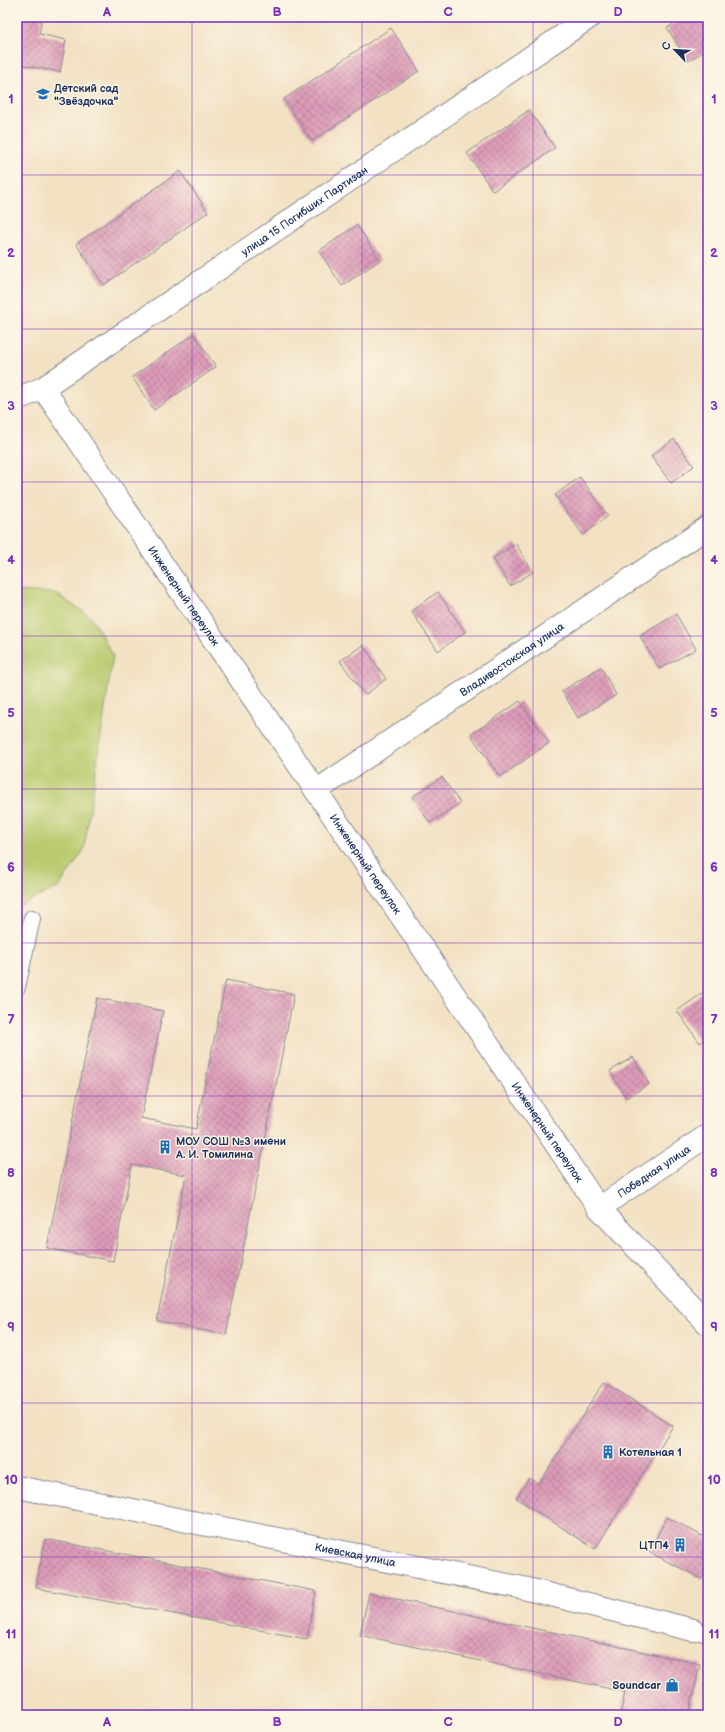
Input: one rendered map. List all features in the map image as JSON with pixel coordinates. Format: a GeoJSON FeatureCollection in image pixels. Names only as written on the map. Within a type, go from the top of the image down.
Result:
{"type":"FeatureCollection","features":[{"type":"Feature","properties":{"kind":"street","name":"улица 15 Погибших Партизан"},"geometry":{"type":"LineString","coordinates":[[17,399],[43,388],[590,17]]}},
{"type":"Feature","properties":{"kind":"street","name":"Инженерный переулок"},"geometry":{"type":"LineString","coordinates":[[43,388],[599,1208],[708,1324]]}},
{"type":"Feature","properties":{"kind":"street","name":"Владивостокская улица"},"geometry":{"type":"LineString","coordinates":[[316,791],[708,527]]}},
{"type":"Feature","properties":{"kind":"street","name":"Победная улица"},"geometry":{"type":"LineString","coordinates":[[599,1208],[708,1135]]}},
{"type":"Feature","properties":{"kind":"street","name":"Киевская улица"},"geometry":{"type":"LineString","coordinates":[[17,1487],[523,1588],[700,1632]]}},
{"type":"Feature","properties":{"kind":"lane"},"geometry":{"type":"LineString","coordinates":[[17,986],[32,918]]}},
{"type":"Feature","properties":{"kind":"green space"},"geometry":{"type":"Polygon","coordinates":[[[17,591],[55,593],[91,617],[113,655],[84,850],[59,887],[21,905],[17,904],[17,591]]]}},
{"type":"Feature","properties":{"kind":"building"},"geometry":{"type":"Polygon","coordinates":[[[17,17],[42,17],[39,34],[66,40],[60,72],[17,64],[17,17]]]}},
{"type":"Feature","properties":{"kind":"building"},"geometry":{"type":"Polygon","coordinates":[[[685,17],[706,17],[708,20],[708,49],[688,61],[667,28],[685,17]]]}},
{"type":"Feature","properties":{"kind":"building"},"geometry":{"type":"Polygon","coordinates":[[[391,28],[419,71],[312,141],[284,99],[391,28]]]}},
{"type":"Feature","properties":{"kind":"building"},"geometry":{"type":"Polygon","coordinates":[[[529,110],[555,148],[493,191],[467,153],[529,110]]]}},
{"type":"Feature","properties":{"kind":"building"},"geometry":{"type":"Polygon","coordinates":[[[180,171],[208,212],[104,285],[76,244],[180,171]]]}},
{"type":"Feature","properties":{"kind":"building"},"geometry":{"type":"Polygon","coordinates":[[[357,225],[380,260],[342,286],[319,251],[357,225]]]}},
{"type":"Feature","properties":{"kind":"building"},"geometry":{"type":"Polygon","coordinates":[[[194,334],[216,367],[154,410],[132,377],[194,334]]]}},
{"type":"Feature","properties":{"kind":"building"},"geometry":{"type":"Polygon","coordinates":[[[674,439],[694,466],[671,483],[651,456],[674,439]]]}},
{"type":"Feature","properties":{"kind":"building"},"geometry":{"type":"Polygon","coordinates":[[[580,477],[608,516],[583,535],[555,495],[580,477]]]}},
{"type":"Feature","properties":{"kind":"building"},"geometry":{"type":"Polygon","coordinates":[[[516,544],[533,572],[510,586],[493,558],[516,544]]]}},
{"type":"Feature","properties":{"kind":"building"},"geometry":{"type":"Polygon","coordinates":[[[438,592],[465,632],[438,651],[411,611],[438,592]]]}},
{"type":"Feature","properties":{"kind":"building"},"geometry":{"type":"Polygon","coordinates":[[[676,614],[696,649],[659,669],[640,636],[676,614]]]}},
{"type":"Feature","properties":{"kind":"building"},"geometry":{"type":"Polygon","coordinates":[[[363,645],[386,679],[365,695],[340,661],[363,645]]]}},
{"type":"Feature","properties":{"kind":"building"},"geometry":{"type":"Polygon","coordinates":[[[601,667],[616,695],[578,718],[562,691],[601,667]]]}},
{"type":"Feature","properties":{"kind":"building"},"geometry":{"type":"Polygon","coordinates":[[[520,701],[549,743],[500,777],[471,735],[520,701]]]}},
{"type":"Feature","properties":{"kind":"building"},"geometry":{"type":"Polygon","coordinates":[[[442,777],[460,803],[430,823],[412,797],[442,777]]]}},
{"type":"Feature","properties":{"kind":"building","name":"МОУ СОШ №3 имени А. И. Томилина"},"geometry":{"type":"Polygon","coordinates":[[[226,980],[294,994],[226,1335],[157,1321],[186,1175],[132,1165],[113,1261],[47,1248],[97,998],[163,1011],[141,1118],[196,1129],[226,980]]]}},
{"type":"Feature","properties":{"kind":"building"},"geometry":{"type":"Polygon","coordinates":[[[704,992],[708,998],[708,1038],[700,1043],[677,1011],[704,992]]]}},
{"type":"Feature","properties":{"kind":"building"},"geometry":{"type":"Polygon","coordinates":[[[633,1057],[649,1084],[626,1098],[610,1071],[633,1057]]]}},
{"type":"Feature","properties":{"kind":"building","name":"Котельная 1"},"geometry":{"type":"Polygon","coordinates":[[[604,1382],[673,1426],[595,1549],[516,1498],[529,1478],[539,1484],[604,1382]]]}},
{"type":"Feature","properties":{"kind":"building","name":"ЦТП4"},"geometry":{"type":"Polygon","coordinates":[[[667,1517],[708,1539],[708,1567],[702,1579],[649,1552],[667,1517]]]}},
{"type":"Feature","properties":{"kind":"building"},"geometry":{"type":"Polygon","coordinates":[[[45,1539],[316,1591],[307,1639],[36,1588],[45,1539]]]}},
{"type":"Feature","properties":{"kind":"building"},"geometry":{"type":"Polygon","coordinates":[[[369,1593],[700,1664],[689,1715],[620,1715],[625,1692],[360,1635],[369,1593]]]}},
{"type":"Feature","properties":{"kind":"place","name":"Детский сад \"Звёздочка\""},"geometry":{"type":"Point","coordinates":[43,94]}},
{"type":"Feature","properties":{"kind":"place","name":"МОУ СОШ №3 имени А. И. Томилина"},"geometry":{"type":"Point","coordinates":[165,1147]}},
{"type":"Feature","properties":{"kind":"place","name":"Котельная 1"},"geometry":{"type":"Point","coordinates":[608,1452]}},
{"type":"Feature","properties":{"kind":"place","name":"ЦТП4"},"geometry":{"type":"Point","coordinates":[680,1545]}},
{"type":"Feature","properties":{"kind":"place","name":"Soundcar"},"geometry":{"type":"Point","coordinates":[672,1685]}}]}
